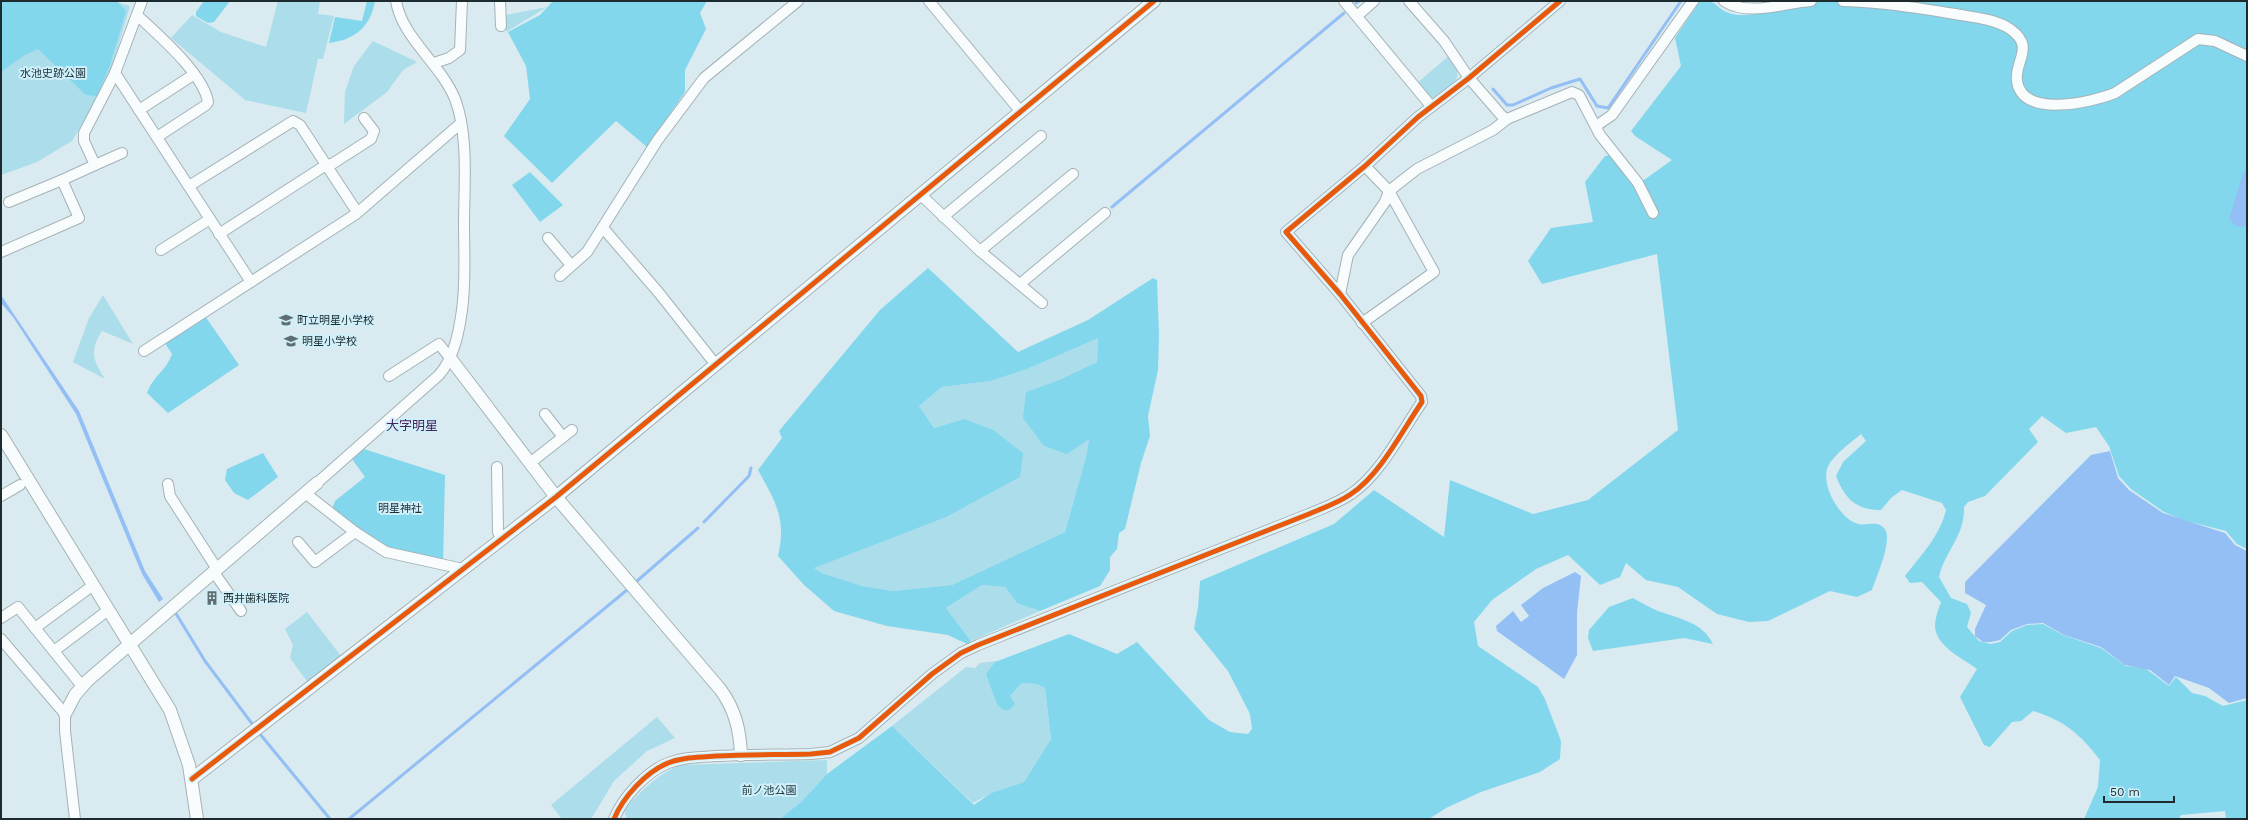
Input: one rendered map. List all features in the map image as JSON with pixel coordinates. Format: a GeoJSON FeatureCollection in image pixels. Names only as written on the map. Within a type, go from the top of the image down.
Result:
{"type":"FeatureCollection","features":[{"type":"Feature","properties":{"kind":"street"},"geometry":{"type":"LineString","coordinates":[[95,165],[83,137],[115,74],[130,29],[142,1]]}},
{"type":"Feature","properties":{"kind":"street"},"geometry":{"type":"LineString","coordinates":[[75,819],[65,731],[65,714],[71,701],[82,686],[429,385],[444,370],[450,358],[462,311],[464,291],[463,141],[461,123],[452,93],[434,63],[403,22],[396,1]]}},
{"type":"Feature","properties":{"kind":"street"},"geometry":{"type":"LineString","coordinates":[[434,63],[449,58],[460,50],[462,1]]}},
{"type":"Feature","properties":{"kind":"street"},"geometry":{"type":"LineString","coordinates":[[500,1],[500,26]]}},
{"type":"Feature","properties":{"kind":"street"},"geometry":{"type":"LineString","coordinates":[[560,276],[588,252],[657,141],[704,78],[798,1]]}},
{"type":"Feature","properties":{"kind":"street"},"geometry":{"type":"LineString","coordinates":[[929,1],[1021,112]]}},
{"type":"Feature","properties":{"kind":"street"},"geometry":{"type":"LineString","coordinates":[[192,779],[556,497],[1154,1]]}},
{"type":"Feature","properties":{"kind":"street"},"geometry":{"type":"LineString","coordinates":[[1344,1],[1432,106]]}},
{"type":"Feature","properties":{"kind":"street"},"geometry":{"type":"LineString","coordinates":[[1357,16],[1374,1]]}},
{"type":"Feature","properties":{"kind":"street"},"geometry":{"type":"LineString","coordinates":[[1409,1],[1444,41],[1469,78],[1495,109],[1507,119]]}},
{"type":"Feature","properties":{"kind":"street"},"geometry":{"type":"LineString","coordinates":[[614,819],[628,796],[659,768],[690,758],[741,755],[811,754],[830,752],[842,748],[859,738],[909,693],[961,653],[1295,520],[1352,493],[1368,479],[1422,402],[1416,389],[1340,294],[1286,232],[1365,166],[1432,106],[1469,78],[1560,1]]}},
{"type":"Feature","properties":{"kind":"street"},"geometry":{"type":"LineString","coordinates":[[1596,126],[1612,115],[1693,1]]}},
{"type":"Feature","properties":{"kind":"street"},"geometry":{"type":"LineString","coordinates":[[1724,1],[1734,6],[1751,8],[1811,1]]}},
{"type":"Feature","properties":{"kind":"street"},"geometry":{"type":"LineString","coordinates":[[1844,1],[1916,8],[1975,18],[2009,28],[2018,38],[2023,49],[2016,76],[2018,85],[2028,100],[2039,104],[2095,99],[2115,93],[2198,39],[2215,41],[2247,56]]}},
{"type":"Feature","properties":{"kind":"street"},"geometry":{"type":"LineString","coordinates":[[137,15],[185,61],[206,95],[208,102],[206,105],[157,137]]}},
{"type":"Feature","properties":{"kind":"street"},"geometry":{"type":"LineString","coordinates":[[115,74],[251,282]]}},
{"type":"Feature","properties":{"kind":"street"},"geometry":{"type":"LineString","coordinates":[[139,110],[193,74]]}},
{"type":"Feature","properties":{"kind":"street"},"geometry":{"type":"LineString","coordinates":[[1340,294],[1348,255],[1385,202],[1389,191],[1417,169],[1494,130],[1507,119],[1572,92],[1579,95],[1604,142],[1638,184],[1653,213]]}},
{"type":"Feature","properties":{"kind":"street"},"geometry":{"type":"LineString","coordinates":[[219,234],[326,165],[332,164],[371,139],[374,131],[364,118]]}},
{"type":"Feature","properties":{"kind":"street"},"geometry":{"type":"LineString","coordinates":[[189,186],[293,121],[300,125],[357,212]]}},
{"type":"Feature","properties":{"kind":"street"},"geometry":{"type":"LineString","coordinates":[[144,351],[357,212],[461,123]]}},
{"type":"Feature","properties":{"kind":"street"},"geometry":{"type":"LineString","coordinates":[[943,218],[1041,136]]}},
{"type":"Feature","properties":{"kind":"street"},"geometry":{"type":"LineString","coordinates":[[9,202],[122,154]]}},
{"type":"Feature","properties":{"kind":"street"},"geometry":{"type":"LineString","coordinates":[[1362,323],[1434,272],[1389,191],[1365,166]]}},
{"type":"Feature","properties":{"kind":"street"},"geometry":{"type":"LineString","coordinates":[[980,251],[1073,174]]}},
{"type":"Feature","properties":{"kind":"street"},"geometry":{"type":"LineString","coordinates":[[1,252],[78,218],[62,180]]}},
{"type":"Feature","properties":{"kind":"street"},"geometry":{"type":"LineString","coordinates":[[921,195],[943,218],[1042,303]]}},
{"type":"Feature","properties":{"kind":"street"},"geometry":{"type":"LineString","coordinates":[[1020,284],[1105,213]]}},
{"type":"Feature","properties":{"kind":"street"},"geometry":{"type":"LineString","coordinates":[[161,250],[210,219]]}},
{"type":"Feature","properties":{"kind":"street"},"geometry":{"type":"LineString","coordinates":[[604,228],[659,293],[716,365]]}},
{"type":"Feature","properties":{"kind":"street"},"geometry":{"type":"LineString","coordinates":[[548,238],[571,265]]}},
{"type":"Feature","properties":{"kind":"street"},"geometry":{"type":"LineString","coordinates":[[389,376],[439,344],[556,497],[724,694],[737,721],[741,755]]}},
{"type":"Feature","properties":{"kind":"street"},"geometry":{"type":"LineString","coordinates":[[545,414],[563,436]]}},
{"type":"Feature","properties":{"kind":"street"},"geometry":{"type":"LineString","coordinates":[[530,463],[572,430]]}},
{"type":"Feature","properties":{"kind":"street"},"geometry":{"type":"LineString","coordinates":[[1,435],[5,451],[130,644],[170,710],[184,745],[192,779],[197,819]]}},
{"type":"Feature","properties":{"kind":"street"},"geometry":{"type":"LineString","coordinates":[[497,467],[498,532],[502,539]]}},
{"type":"Feature","properties":{"kind":"street"},"geometry":{"type":"LineString","coordinates":[[168,484],[170,496],[241,611]]}},
{"type":"Feature","properties":{"kind":"street"},"geometry":{"type":"LineString","coordinates":[[1,496],[20,485]]}},
{"type":"Feature","properties":{"kind":"street"},"geometry":{"type":"LineString","coordinates":[[305,493],[355,532],[386,552],[463,569]]}},
{"type":"Feature","properties":{"kind":"street"},"geometry":{"type":"LineString","coordinates":[[298,542],[315,562],[355,532]]}},
{"type":"Feature","properties":{"kind":"street"},"geometry":{"type":"LineString","coordinates":[[35,628],[88,589]]}},
{"type":"Feature","properties":{"kind":"street"},"geometry":{"type":"LineString","coordinates":[[1,618],[18,607],[82,686]]}},
{"type":"Feature","properties":{"kind":"street"},"geometry":{"type":"LineString","coordinates":[[54,652],[103,614]]}},
{"type":"Feature","properties":{"kind":"street"},"geometry":{"type":"LineString","coordinates":[[1,639],[65,714]]}},
{"type":"Feature","properties":{"kind":"green space"},"geometry":{"type":"Polygon","coordinates":[[[1,1],[117,1],[126,11],[110,65],[97,96],[86,95],[38,49],[23,56],[1,72],[1,1]]]}},
{"type":"Feature","properties":{"kind":"green space"},"geometry":{"type":"Polygon","coordinates":[[[204,1],[230,1],[214,22],[208,23],[196,16],[196,12],[204,1]]]}},
{"type":"Feature","properties":{"kind":"green space"},"geometry":{"type":"Polygon","coordinates":[[[278,1],[320,1],[318,14],[334,16],[323,59],[318,59],[306,113],[245,100],[171,38],[192,15],[221,32],[266,47],[278,1]]]}},
{"type":"Feature","properties":{"kind":"green space"},"geometry":{"type":"Polygon","coordinates":[[[367,1],[375,1],[370,18],[366,24],[347,39],[329,43],[335,17],[362,21],[367,1]]]}},
{"type":"Feature","properties":{"kind":"green space"},"geometry":{"type":"Polygon","coordinates":[[[553,1],[707,1],[700,13],[706,29],[685,70],[685,92],[647,147],[616,121],[552,183],[504,136],[530,99],[526,66],[508,32],[540,15],[553,1]]]}},
{"type":"Feature","properties":{"kind":"green space"},"geometry":{"type":"Polygon","coordinates":[[[1700,1],[1714,3],[1724,11],[1742,15],[1764,13],[1764,1],[2247,1],[2247,549],[2237,544],[2226,531],[2183,520],[2164,512],[2131,489],[2119,476],[2109,446],[2096,427],[2066,433],[2042,416],[2029,429],[2038,442],[1985,496],[1968,502],[1964,507],[1961,527],[1939,577],[1951,598],[1967,604],[1971,613],[1967,627],[1979,641],[1991,644],[2000,642],[2012,631],[2027,625],[2043,624],[2063,635],[2101,648],[2126,666],[2145,668],[2169,686],[2176,677],[2192,693],[2205,696],[2223,706],[2247,700],[2247,819],[2226,819],[2225,811],[2181,815],[2179,819],[2084,819],[2098,787],[2100,760],[2079,736],[2063,724],[2033,711],[2021,721],[2012,722],[1990,747],[1984,745],[1960,697],[1977,669],[1948,649],[1939,638],[1935,625],[1941,602],[1922,582],[1910,583],[1905,576],[1935,537],[1946,510],[1942,503],[1902,490],[1891,498],[1881,510],[1865,508],[1852,502],[1843,491],[1836,476],[1843,462],[1866,441],[1861,434],[1833,459],[1829,464],[1826,476],[1830,493],[1839,509],[1845,516],[1858,524],[1878,524],[1884,528],[1887,533],[1886,549],[1872,590],[1857,597],[1830,591],[1768,621],[1749,622],[1717,614],[1678,587],[1646,580],[1626,563],[1620,577],[1600,585],[1568,555],[1536,569],[1492,600],[1474,622],[1478,646],[1538,687],[1545,699],[1561,741],[1560,759],[1540,772],[1481,792],[1446,808],[1429,819],[780,819],[802,801],[827,774],[892,726],[974,805],[991,793],[1024,782],[1051,739],[1045,688],[1036,684],[1022,683],[1010,696],[1015,704],[1009,710],[1003,710],[997,704],[986,674],[995,662],[1069,634],[1117,654],[1137,642],[1209,720],[1230,732],[1248,734],[1252,729],[1250,714],[1228,671],[1194,629],[1198,607],[1200,581],[1334,524],[1374,490],[1444,537],[1450,480],[1533,514],[1588,500],[1678,430],[1657,254],[1542,284],[1528,261],[1551,228],[1593,222],[1585,182],[1605,156],[1611,155],[1637,185],[1672,160],[1635,136],[1631,131],[1681,66],[1675,38],[1700,1]]]}},
{"type":"Feature","properties":{"kind":"green space","name":"水池史跡公園"},"geometry":{"type":"Polygon","coordinates":[[[116,2],[130,6],[112,67],[99,96],[72,141],[37,162],[1,175],[1,44],[116,2]]]}},
{"type":"Feature","properties":{"kind":"green space"},"geometry":{"type":"Polygon","coordinates":[[[547,7],[506,32],[506,15],[547,7]]]}},
{"type":"Feature","properties":{"kind":"green space"},"geometry":{"type":"Polygon","coordinates":[[[373,41],[417,62],[403,70],[387,92],[344,124],[345,92],[354,66],[373,41]]]}},
{"type":"Feature","properties":{"kind":"green space"},"geometry":{"type":"Polygon","coordinates":[[[1450,55],[1457,70],[1456,80],[1437,98],[1428,97],[1416,84],[1450,55]]]}},
{"type":"Feature","properties":{"kind":"green space"},"geometry":{"type":"Polygon","coordinates":[[[530,172],[563,205],[540,222],[512,185],[530,172]]]}},
{"type":"Feature","properties":{"kind":"green space"},"geometry":{"type":"Polygon","coordinates":[[[928,268],[1018,352],[1088,320],[1153,278],[1157,280],[1159,335],[1158,370],[1148,416],[1150,436],[1141,463],[1125,529],[1119,533],[1117,549],[1110,557],[1110,570],[1100,586],[1040,611],[1017,603],[1005,587],[982,585],[946,608],[971,641],[967,644],[948,635],[887,626],[834,611],[804,585],[778,556],[781,531],[778,511],[770,491],[758,470],[782,438],[779,431],[880,310],[928,268]],[[1098,338],[1027,369],[991,381],[942,387],[919,406],[934,428],[964,419],[993,430],[1023,453],[1020,477],[946,517],[814,568],[822,573],[862,586],[893,591],[952,585],[1065,532],[1086,457],[1089,439],[1067,454],[1044,446],[1023,418],[1026,392],[1059,380],[1097,362],[1098,338]]]}},
{"type":"Feature","properties":{"kind":"green space"},"geometry":{"type":"Polygon","coordinates":[[[103,295],[133,344],[102,331],[95,344],[94,355],[95,361],[105,379],[73,362],[89,318],[103,295]]]}},
{"type":"Feature","properties":{"kind":"green space"},"geometry":{"type":"Polygon","coordinates":[[[205,316],[239,365],[168,413],[147,393],[152,382],[167,365],[172,354],[164,342],[205,316]]]}},
{"type":"Feature","properties":{"kind":"green space"},"geometry":{"type":"Polygon","coordinates":[[[1098,337],[1097,362],[1059,380],[1026,392],[1089,438],[1086,457],[1065,532],[952,585],[893,591],[862,586],[822,573],[814,568],[824,563],[964,419],[934,428],[919,406],[942,387],[991,381],[1027,369],[1098,337]]]}},
{"type":"Feature","properties":{"kind":"green space","name":"明星神社"},"geometry":{"type":"Polygon","coordinates":[[[364,449],[445,475],[443,566],[386,552],[330,514],[335,501],[365,477],[352,459],[364,449]]]}},
{"type":"Feature","properties":{"kind":"green space"},"geometry":{"type":"Polygon","coordinates":[[[263,453],[278,477],[248,500],[234,493],[225,480],[227,469],[263,453]]]}},
{"type":"Feature","properties":{"kind":"green space"},"geometry":{"type":"Polygon","coordinates":[[[982,585],[1005,587],[1017,603],[1040,611],[971,641],[946,608],[982,585]]]}},
{"type":"Feature","properties":{"kind":"green space"},"geometry":{"type":"Polygon","coordinates":[[[1633,598],[1654,609],[1697,626],[1709,637],[1713,644],[1684,638],[1593,651],[1588,638],[1589,630],[1609,607],[1633,598]]]}},
{"type":"Feature","properties":{"kind":"green space"},"geometry":{"type":"Polygon","coordinates":[[[307,612],[341,656],[340,659],[309,684],[290,658],[293,645],[285,629],[307,612]]]}},
{"type":"Feature","properties":{"kind":"green space"},"geometry":{"type":"Polygon","coordinates":[[[997,661],[1010,696],[1022,683],[1036,684],[1045,688],[1051,739],[1024,782],[991,793],[973,803],[892,726],[966,667],[975,668],[980,663],[997,661]]]}},
{"type":"Feature","properties":{"kind":"green space"},"geometry":{"type":"Polygon","coordinates":[[[657,717],[675,738],[647,751],[614,781],[591,819],[562,819],[551,805],[657,717]]]}},
{"type":"Feature","properties":{"kind":"green space","name":"前ノ池公園"},"geometry":{"type":"Polygon","coordinates":[[[827,760],[827,774],[802,801],[780,819],[627,819],[624,810],[649,784],[679,765],[827,760]]]}},
{"type":"Feature","properties":{"kind":"shaded area"},"geometry":{"type":"Polygon","coordinates":[[[2247,171],[2247,226],[2237,227],[2229,219],[2243,173],[2247,171]]]}},
{"type":"Feature","properties":{"kind":"shaded area"},"geometry":{"type":"Polygon","coordinates":[[[1,295],[79,411],[145,571],[163,599],[159,602],[142,574],[76,414],[13,317],[1,303],[1,295]]]}},
{"type":"Feature","properties":{"kind":"shaded area"},"geometry":{"type":"Polygon","coordinates":[[[2110,451],[2118,478],[2129,490],[2163,513],[2225,533],[2235,545],[2247,551],[2247,698],[2229,703],[2209,688],[2175,676],[2169,685],[2150,670],[2125,665],[2101,647],[2064,635],[2043,623],[2027,624],[2011,630],[2000,640],[1991,642],[1983,642],[1975,636],[1975,629],[1986,605],[1965,593],[1965,582],[2091,455],[2110,451]]]}},
{"type":"Feature","properties":{"kind":"shaded area"},"geometry":{"type":"Polygon","coordinates":[[[1575,572],[1581,576],[1577,613],[1577,655],[1564,679],[1497,631],[1496,626],[1513,611],[1521,622],[1529,616],[1521,605],[1543,588],[1575,572]]]}},
{"type":"Feature","properties":{"kind":"waterway"},"geometry":{"type":"LineString","coordinates":[[1493,89],[1507,105],[1513,105],[1551,88],[1580,79],[1597,106],[1608,108],[1681,1]]}},
{"type":"Feature","properties":{"kind":"waterway"},"geometry":{"type":"LineString","coordinates":[[1112,207],[1344,13]]}},
{"type":"Feature","properties":{"kind":"waterway"},"geometry":{"type":"LineString","coordinates":[[704,522],[749,476],[751,468]]}},
{"type":"Feature","properties":{"kind":"waterway"},"geometry":{"type":"LineString","coordinates":[[637,581],[698,528]]}},
{"type":"Feature","properties":{"kind":"waterway"},"geometry":{"type":"LineString","coordinates":[[349,819],[627,590]]}},
{"type":"Feature","properties":{"kind":"waterway"},"geometry":{"type":"LineString","coordinates":[[175,612],[205,661],[253,725]]}},
{"type":"Feature","properties":{"kind":"waterway"},"geometry":{"type":"LineString","coordinates":[[260,734],[330,819]]}},
{"type":"Feature","properties":{"kind":"cycle path"},"geometry":{"type":"LineString","coordinates":[[192,779],[556,497],[1154,1]]}},
{"type":"Feature","properties":{"kind":"cycle path"},"geometry":{"type":"LineString","coordinates":[[614,819],[623,802],[636,786],[652,772],[668,763],[698,757],[811,754],[830,752],[859,738],[932,674],[961,653],[1336,503],[1362,486],[1372,476],[1390,452],[1422,402],[1421,396],[1340,294],[1286,232],[1365,166],[1418,117],[1469,78],[1560,1]]}},
{"type":"Feature","properties":{"kind":"place","name":"町立明星小学校"},"geometry":{"type":"Point","coordinates":[286,320]}},
{"type":"Feature","properties":{"kind":"place","name":"明星小学校"},"geometry":{"type":"Point","coordinates":[291,341]}},
{"type":"Feature","properties":{"kind":"place","name":"西井歯科医院"},"geometry":{"type":"Point","coordinates":[212,598]}},
{"type":"Feature","properties":{"kind":"district","name":"大字明星"},"geometry":{"type":"Point","coordinates":[412,425]}}]}
